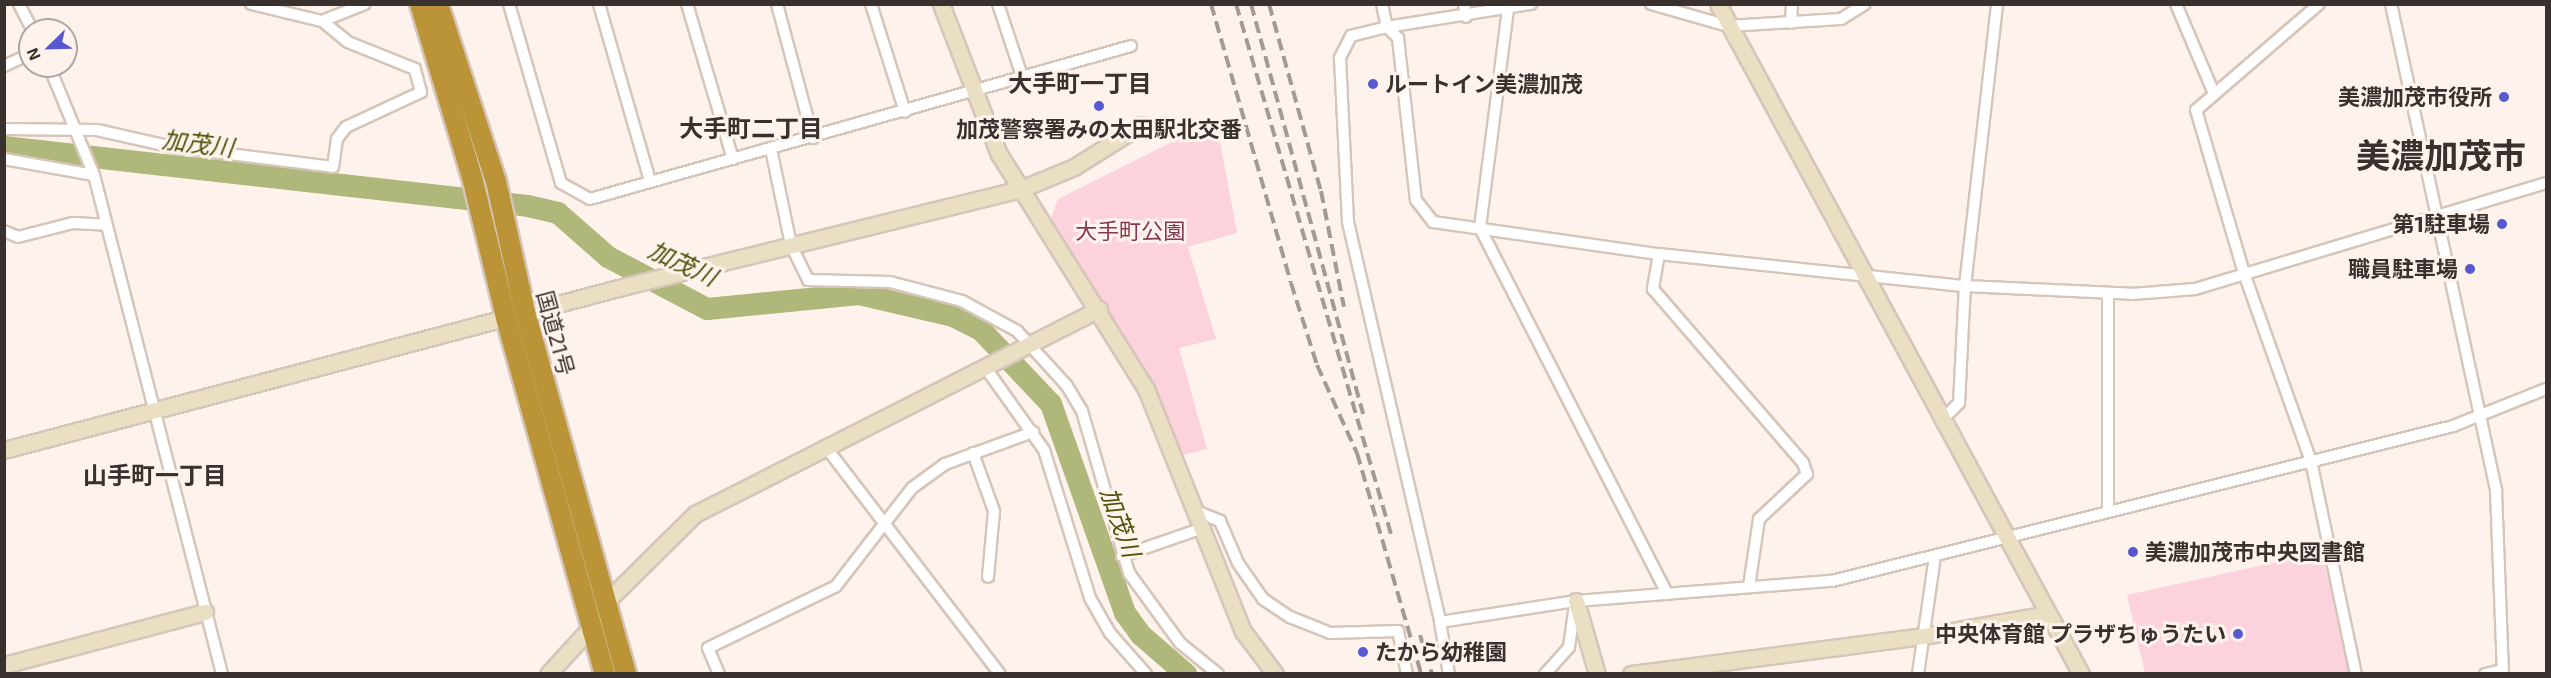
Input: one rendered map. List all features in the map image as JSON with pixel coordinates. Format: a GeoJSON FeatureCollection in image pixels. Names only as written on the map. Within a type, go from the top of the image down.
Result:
{"type":"FeatureCollection","features":[{"type":"Feature","properties":{"kind":"highway","name":"国道21号"},"geometry":{"type":"LineString","coordinates":[[420,4],[472,177],[506,318],[605,674]]}},
{"type":"Feature","properties":{"kind":"highway","name":"国道21号"},"geometry":{"type":"LineString","coordinates":[[438,4],[496,181],[525,312],[626,674]]}},
{"type":"Feature","properties":{"kind":"street"},"geometry":{"type":"LineString","coordinates":[[19,4],[26,18]]}},
{"type":"Feature","properties":{"kind":"street"},"geometry":{"type":"LineString","coordinates":[[4,129],[79,132],[97,129],[173,147],[333,167],[337,139],[346,127],[421,92],[415,69],[348,42],[322,21],[250,4]]}},
{"type":"Feature","properties":{"kind":"street"},"geometry":{"type":"LineString","coordinates":[[322,21],[365,4]]}},
{"type":"Feature","properties":{"kind":"street"},"geometry":{"type":"LineString","coordinates":[[509,4],[561,183],[590,199],[905,112],[972,90],[1131,46]]}},
{"type":"Feature","properties":{"kind":"street"},"geometry":{"type":"LineString","coordinates":[[599,4],[650,181]]}},
{"type":"Feature","properties":{"kind":"street"},"geometry":{"type":"LineString","coordinates":[[687,4],[733,159]]}},
{"type":"Feature","properties":{"kind":"street"},"geometry":{"type":"LineString","coordinates":[[777,4],[813,138]]}},
{"type":"Feature","properties":{"kind":"street"},"geometry":{"type":"LineString","coordinates":[[871,4],[905,112]]}},
{"type":"Feature","properties":{"kind":"street"},"geometry":{"type":"LineString","coordinates":[[941,4],[972,90],[1021,189],[1099,309],[1146,389],[1198,512],[1243,631],[1275,674]]}},
{"type":"Feature","properties":{"kind":"street"},"geometry":{"type":"LineString","coordinates":[[998,4],[1022,76]]}},
{"type":"Feature","properties":{"kind":"street"},"geometry":{"type":"LineString","coordinates":[[1382,4],[1387,27],[1398,38],[1416,200],[1433,222],[1659,254],[1965,286],[2108,292],[2195,289],[2246,276],[2547,183]]}},
{"type":"Feature","properties":{"kind":"street"},"geometry":{"type":"LineString","coordinates":[[1464,4],[1466,17]]}},
{"type":"Feature","properties":{"kind":"street"},"geometry":{"type":"LineString","coordinates":[[1449,674],[1440,622],[1348,222],[1340,58],[1351,36],[1387,27],[1466,17],[1531,4]]}},
{"type":"Feature","properties":{"kind":"street"},"geometry":{"type":"LineString","coordinates":[[1651,4],[1728,26],[1841,20],[1865,4]]}},
{"type":"Feature","properties":{"kind":"street"},"geometry":{"type":"LineString","coordinates":[[1718,4],[2081,674]]}},
{"type":"Feature","properties":{"kind":"street"},"geometry":{"type":"LineString","coordinates":[[1791,23],[1792,4]]}},
{"type":"Feature","properties":{"kind":"street"},"geometry":{"type":"LineString","coordinates":[[1944,418],[1959,403],[1965,286],[1996,4]]}},
{"type":"Feature","properties":{"kind":"street"},"geometry":{"type":"LineString","coordinates":[[2176,4],[2212,91]]}},
{"type":"Feature","properties":{"kind":"street"},"geometry":{"type":"LineString","coordinates":[[2319,4],[2212,91],[2196,110],[2246,276],[2311,460],[2356,674]]}},
{"type":"Feature","properties":{"kind":"street"},"geometry":{"type":"LineString","coordinates":[[2391,4],[2496,491],[2503,672],[2486,674]]}},
{"type":"Feature","properties":{"kind":"street"},"geometry":{"type":"LineString","coordinates":[[1508,9],[1480,228],[1667,594]]}},
{"type":"Feature","properties":{"kind":"street"},"geometry":{"type":"LineString","coordinates":[[4,66],[18,60]]}},
{"type":"Feature","properties":{"kind":"street"},"geometry":{"type":"LineString","coordinates":[[54,78],[79,132],[94,175],[152,410],[222,674]]}},
{"type":"Feature","properties":{"kind":"street"},"geometry":{"type":"LineString","coordinates":[[4,450],[626,286],[1021,189],[1074,167],[1141,125]]}},
{"type":"Feature","properties":{"kind":"street"},"geometry":{"type":"LineString","coordinates":[[771,149],[791,245],[808,280],[842,278],[930,290],[998,319],[1083,411],[1122,556],[1148,603],[1180,643],[1218,674]]}},
{"type":"Feature","properties":{"kind":"street"},"geometry":{"type":"LineString","coordinates":[[4,159],[94,175]]}},
{"type":"Feature","properties":{"kind":"street"},"geometry":{"type":"LineString","coordinates":[[4,231],[18,237],[73,223],[106,225]]}},
{"type":"Feature","properties":{"kind":"street"},"geometry":{"type":"LineString","coordinates":[[1659,254],[1653,289],[1803,463],[1807,474],[1759,519],[1749,587]]}},
{"type":"Feature","properties":{"kind":"street"},"geometry":{"type":"LineString","coordinates":[[2108,292],[2108,509]]}},
{"type":"Feature","properties":{"kind":"street"},"geometry":{"type":"LineString","coordinates":[[548,674],[592,626],[607,601],[694,514],[1099,309]]}},
{"type":"Feature","properties":{"kind":"street"},"geometry":{"type":"LineString","coordinates":[[987,366],[1033,432],[1060,489],[1090,598],[1146,674]]}},
{"type":"Feature","properties":{"kind":"street"},"geometry":{"type":"LineString","coordinates":[[1440,622],[1576,601],[1832,581],[1935,556],[2108,509],[2481,418],[2547,388]]}},
{"type":"Feature","properties":{"kind":"street"},"geometry":{"type":"LineString","coordinates":[[720,674],[708,648],[836,586],[884,518],[937,470],[973,453],[1033,432]]}},
{"type":"Feature","properties":{"kind":"street"},"geometry":{"type":"LineString","coordinates":[[825,446],[884,518],[1000,674]]}},
{"type":"Feature","properties":{"kind":"street"},"geometry":{"type":"LineString","coordinates":[[973,453],[994,512],[988,577]]}},
{"type":"Feature","properties":{"kind":"street"},"geometry":{"type":"LineString","coordinates":[[1198,512],[1220,521],[1238,563],[1263,599],[1290,617],[1330,633],[1398,631],[1407,674]]}},
{"type":"Feature","properties":{"kind":"street"},"geometry":{"type":"LineString","coordinates":[[1122,556],[1203,528]]}},
{"type":"Feature","properties":{"kind":"street"},"geometry":{"type":"LineString","coordinates":[[1918,674],[1935,556]]}},
{"type":"Feature","properties":{"kind":"street"},"geometry":{"type":"LineString","coordinates":[[1545,674],[1569,647],[1576,601]]}},
{"type":"Feature","properties":{"kind":"street"},"geometry":{"type":"LineString","coordinates":[[1576,601],[1597,674]]}},
{"type":"Feature","properties":{"kind":"street"},"geometry":{"type":"LineString","coordinates":[[4,665],[205,612]]}},
{"type":"Feature","properties":{"kind":"street"},"geometry":{"type":"LineString","coordinates":[[1631,674],[1923,636],[2048,614]]}},
{"type":"Feature","properties":{"kind":"green space","name":"大手町公園"},"geometry":{"type":"Polygon","coordinates":[[[1216,120],[1237,233],[1188,247],[1216,339],[1179,348],[1207,449],[1183,455],[1148,377],[1051,218],[1058,199],[1216,120]]]}},
{"type":"Feature","properties":{"kind":"green space","name":"中央体育館 プラザちゅうたい"},"geometry":{"type":"Polygon","coordinates":[[[2322,552],[2349,673],[2145,673],[2127,595],[2322,552]]]}},
{"type":"Feature","properties":{"kind":"waterway","name":"加茂川"},"geometry":{"type":"LineString","coordinates":[[4,147],[528,206],[558,213],[608,257],[707,309],[859,294],[953,316],[981,330],[1051,404],[1125,613],[1141,635],[1186,674]]}},
{"type":"Feature","properties":{"kind":"railway"},"geometry":{"type":"LineString","coordinates":[[1211,4],[1291,283],[1317,365],[1357,453],[1421,674]]}},
{"type":"Feature","properties":{"kind":"railway"},"geometry":{"type":"LineString","coordinates":[[1236,4],[1391,534]]}},
{"type":"Feature","properties":{"kind":"railway"},"geometry":{"type":"LineString","coordinates":[[1251,4],[1363,414]]}},
{"type":"Feature","properties":{"kind":"railway"},"geometry":{"type":"LineString","coordinates":[[1269,4],[1321,191],[1344,307]]}},
{"type":"Feature","properties":{"kind":"railway"},"geometry":{"type":"LineString","coordinates":[[1420,635],[1432,674]]}},
{"type":"Feature","properties":{"kind":"place","name":"ルートイン美濃加茂"},"geometry":{"type":"Point","coordinates":[1373,84]}},
{"type":"Feature","properties":{"kind":"place","name":"美濃加茂市役所"},"geometry":{"type":"Point","coordinates":[2504,97]}},
{"type":"Feature","properties":{"kind":"place","name":"加茂警察署みの太田駅北交番"},"geometry":{"type":"Point","coordinates":[1099,106]}},
{"type":"Feature","properties":{"kind":"place","name":"第1駐車場"},"geometry":{"type":"Point","coordinates":[2502,224]}},
{"type":"Feature","properties":{"kind":"place","name":"職員駐車場"},"geometry":{"type":"Point","coordinates":[2470,269]}},
{"type":"Feature","properties":{"kind":"place","name":"美濃加茂市中央図書館"},"geometry":{"type":"Point","coordinates":[2133,552]}},
{"type":"Feature","properties":{"kind":"place","name":"中央体育館 プラザちゅうたい"},"geometry":{"type":"Point","coordinates":[2238,634]}},
{"type":"Feature","properties":{"kind":"place","name":"たから幼稚園"},"geometry":{"type":"Point","coordinates":[1363,652]}},
{"type":"Feature","properties":{"kind":"district","name":"大手町一丁目"},"geometry":{"type":"Point","coordinates":[1080,83]}},
{"type":"Feature","properties":{"kind":"district","name":"大手町二丁目"},"geometry":{"type":"Point","coordinates":[751,128]}},
{"type":"Feature","properties":{"kind":"district","name":"美濃加茂市"},"geometry":{"type":"Point","coordinates":[2441,155]}},
{"type":"Feature","properties":{"kind":"district","name":"山手町一丁目"},"geometry":{"type":"Point","coordinates":[155,475]}}]}
